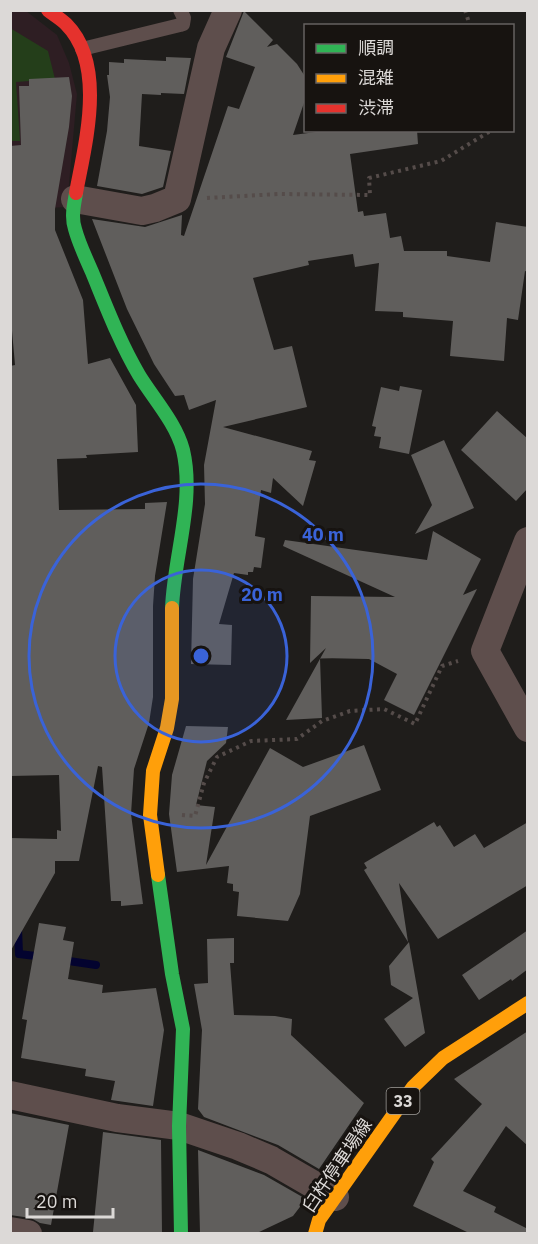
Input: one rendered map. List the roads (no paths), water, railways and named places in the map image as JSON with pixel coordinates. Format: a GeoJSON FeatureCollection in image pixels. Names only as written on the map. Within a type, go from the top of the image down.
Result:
{"type":"FeatureCollection","features":[{"type":"Feature","properties":{"kind":"street"},"geometry":{"type":"LineString","coordinates":[[48,10],[67,25],[84,54],[91,95],[88,129],[73,212],[74,228],[110,316],[138,373],[170,423],[182,447],[186,468],[186,501],[174,577],[172,606],[172,699],[167,728],[153,771],[150,815],[172,974],[183,1029],[179,1126],[181,1233]]}},
{"type":"Feature","properties":{"kind":"street"},"geometry":{"type":"LineString","coordinates":[[75,199],[142,211],[177,199],[211,48],[228,10]]}},
{"type":"Feature","properties":{"kind":"street"},"geometry":{"type":"LineString","coordinates":[[528,541],[484,651],[528,728]]}},
{"type":"Feature","properties":{"kind":"street","name":"臼杵停車場線"},"geometry":{"type":"LineString","coordinates":[[315,1233],[319,1220],[334,1197],[413,1087],[443,1058],[528,1003]]}},
{"type":"Feature","properties":{"kind":"street"},"geometry":{"type":"LineString","coordinates":[[10,1095],[117,1118],[179,1126],[272,1160],[334,1197]]}},
{"type":"Feature","properties":{"kind":"street"},"geometry":{"type":"LineString","coordinates":[[10,1231],[28,1233]]}},
{"type":"Feature","properties":{"kind":"lane"},"geometry":{"type":"LineString","coordinates":[[84,54],[183,24],[184,18],[180,10]]}},
{"type":"Feature","properties":{"kind":"waterway"},"geometry":{"type":"LineString","coordinates":[[18,929],[19,954],[44,957]]}},
{"type":"Feature","properties":{"kind":"waterway"},"geometry":{"type":"LineString","coordinates":[[62,960],[96,965]]}}]}
